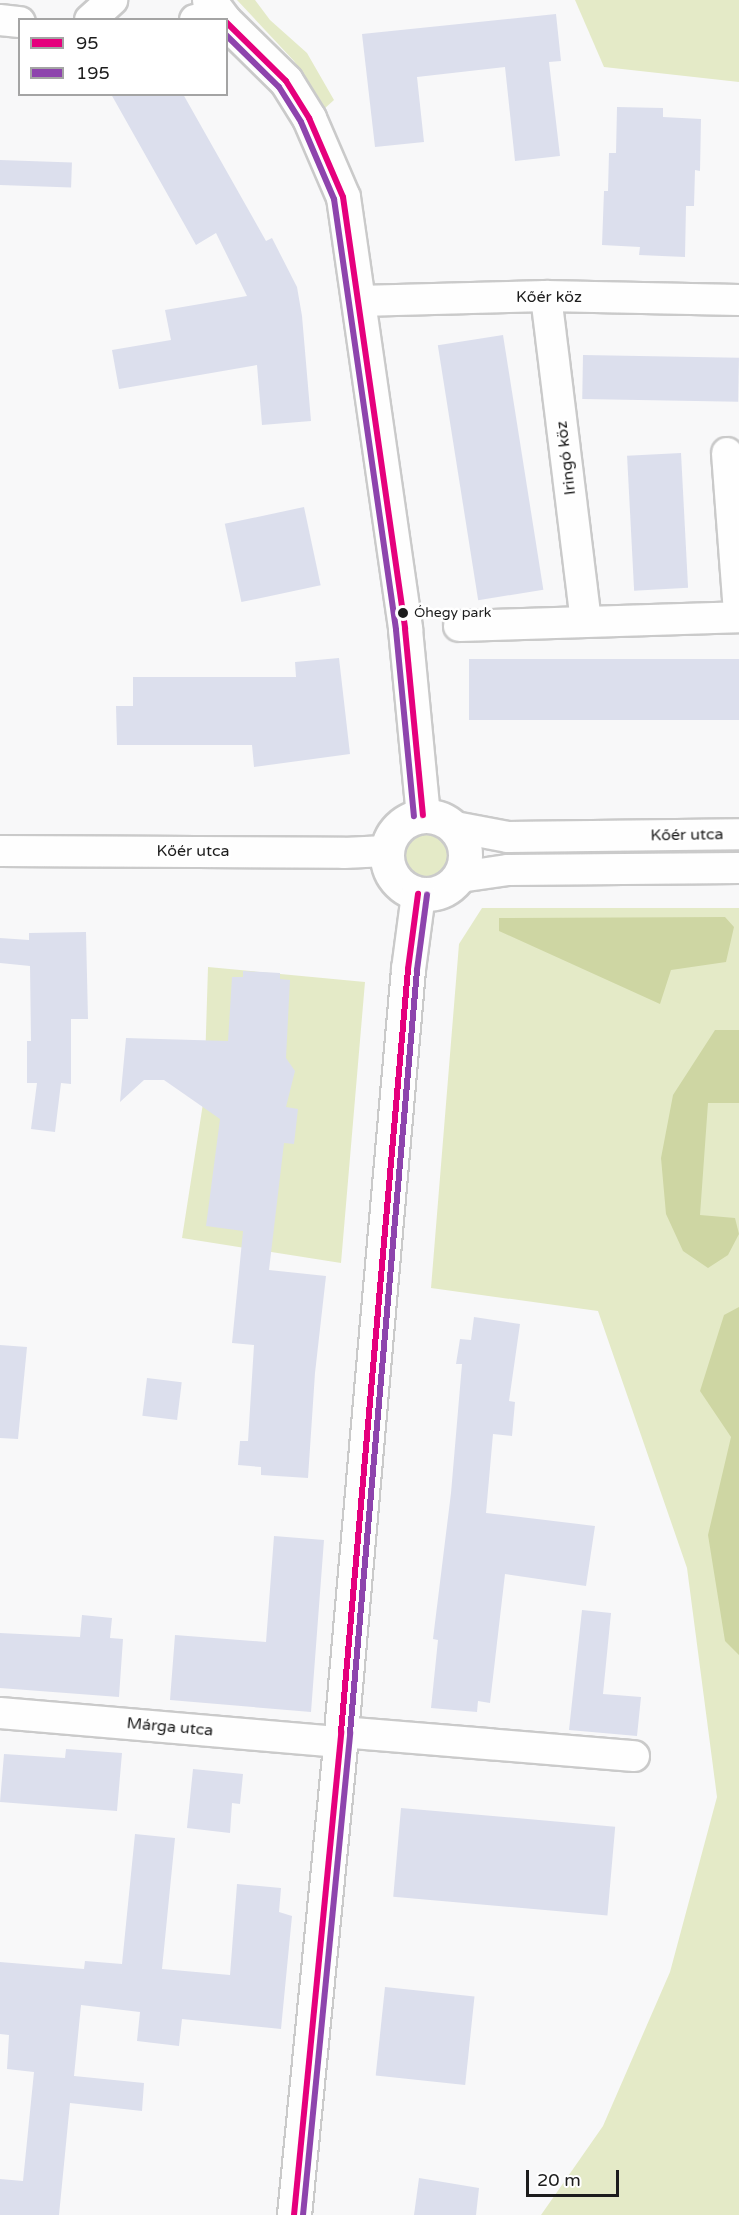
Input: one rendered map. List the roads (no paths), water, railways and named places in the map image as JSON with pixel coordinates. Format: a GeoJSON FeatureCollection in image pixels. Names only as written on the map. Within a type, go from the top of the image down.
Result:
{"type":"FeatureCollection","features":[{"type":"Feature","properties":{"kind":"street"},"geometry":{"type":"LineString","coordinates":[[92,18],[112,0]]}},
{"type":"Feature","properties":{"kind":"street"},"geometry":{"type":"LineString","coordinates":[[0,20],[18,22]]}},
{"type":"Feature","properties":{"kind":"street"},"geometry":{"type":"LineString","coordinates":[[228,28],[286,81],[324,149],[343,197],[405,628],[423,815]]}},
{"type":"Feature","properties":{"kind":"street","name":"Kőér köz"},"geometry":{"type":"LineString","coordinates":[[359,301],[546,296],[739,300]]}},
{"type":"Feature","properties":{"kind":"street","name":"Iringó köz"},"geometry":{"type":"LineString","coordinates":[[546,296],[586,621]]}},
{"type":"Feature","properties":{"kind":"street"},"geometry":{"type":"LineString","coordinates":[[727,453],[739,612]]}},
{"type":"Feature","properties":{"kind":"street"},"geometry":{"type":"LineString","coordinates":[[459,626],[739,617]]}},
{"type":"Feature","properties":{"kind":"street"},"geometry":{"type":"LineString","coordinates":[[423,815],[444,819],[455,827],[467,853],[460,877],[448,888],[433,894],[418,894],[398,884],[389,870],[386,851],[391,836],[403,822],[423,815]]}},
{"type":"Feature","properties":{"kind":"street","name":"Kőér utca"},"geometry":{"type":"LineString","coordinates":[[455,827],[508,837],[739,834]]}},
{"type":"Feature","properties":{"kind":"street","name":"Kőér utca"},"geometry":{"type":"LineString","coordinates":[[0,850],[344,853],[386,851]]}},
{"type":"Feature","properties":{"kind":"street","name":"Kőér utca"},"geometry":{"type":"LineString","coordinates":[[460,877],[508,870],[739,868]]}},
{"type":"Feature","properties":{"kind":"street"},"geometry":{"type":"LineString","coordinates":[[294,2215],[340,1737],[405,1005],[418,894]]}},
{"type":"Feature","properties":{"kind":"street","name":"Márga utca"},"geometry":{"type":"LineString","coordinates":[[0,1713],[634,1756]]}},
{"type":"Feature","properties":{"kind":"place","name":"Óhegy park"},"geometry":{"type":"Point","coordinates":[403,613]}}]}
